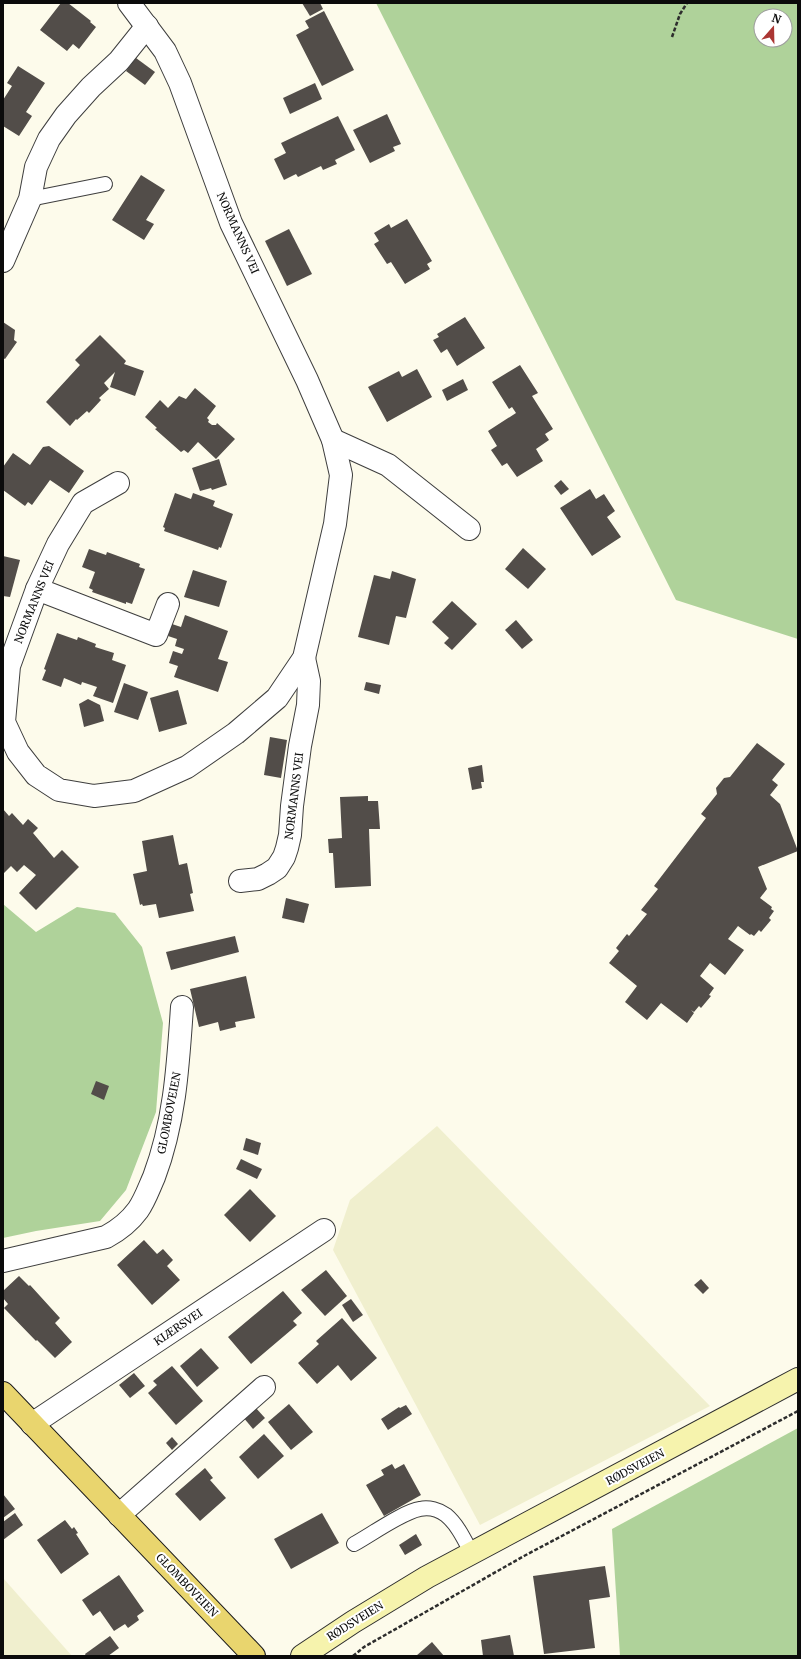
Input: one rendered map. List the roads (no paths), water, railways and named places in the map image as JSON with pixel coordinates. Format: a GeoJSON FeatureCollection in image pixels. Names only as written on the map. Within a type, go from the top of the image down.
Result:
{"type":"FeatureCollection","features":[{"type":"Feature","properties":{"kind":"main road","name":"GLOMBOVEIEN"},"geometry":{"type":"LineString","coordinates":[[3,1393],[254,1656]]}},
{"type":"Feature","properties":{"kind":"street","name":"NORMANNS VEI"},"geometry":{"type":"LineString","coordinates":[[118,483],[83,502],[58,544],[37,589],[9,666],[4,722],[18,752],[36,775],[60,790],[94,796],[134,791],[187,767],[236,733],[277,698],[304,658],[335,524],[341,475],[333,440],[307,380],[231,223],[180,83],[165,51],[148,26],[128,3]]}},
{"type":"Feature","properties":{"kind":"street"},"geometry":{"type":"LineString","coordinates":[[3,261],[30,199],[36,167],[54,133],[66,115],[91,87],[119,61],[148,26]]}},
{"type":"Feature","properties":{"kind":"street"},"geometry":{"type":"LineString","coordinates":[[333,440],[388,465],[469,529]]}},
{"type":"Feature","properties":{"kind":"street"},"geometry":{"type":"LineString","coordinates":[[37,589],[156,635],[168,604]]}},
{"type":"Feature","properties":{"kind":"street","name":"NORMANNS VEI"},"geometry":{"type":"LineString","coordinates":[[240,881],[258,879],[277,868],[288,848],[300,746],[308,705],[309,681],[304,658]]}},
{"type":"Feature","properties":{"kind":"street","name":"GLOMBOVEIEN"},"geometry":{"type":"LineString","coordinates":[[3,1261],[106,1236],[119,1230],[138,1210],[147,1194],[164,1150],[171,1115],[178,1065],[182,1007]]}},
{"type":"Feature","properties":{"kind":"street","name":"KIÆRSVEI"},"geometry":{"type":"LineString","coordinates":[[32,1424],[324,1230]]}},
{"type":"Feature","properties":{"kind":"street","name":"RØDSVEIEN"},"geometry":{"type":"LineString","coordinates":[[302,1656],[366,1614],[427,1577],[798,1379]]}},
{"type":"Feature","properties":{"kind":"street"},"geometry":{"type":"LineString","coordinates":[[119,1515],[264,1387]]}},
{"type":"Feature","properties":{"kind":"lane"},"geometry":{"type":"LineString","coordinates":[[30,199],[105,184]]}},
{"type":"Feature","properties":{"kind":"lane"},"geometry":{"type":"LineString","coordinates":[[354,1544],[418,1509],[428,1508],[439,1511],[458,1528],[472,1554]]}}]}
